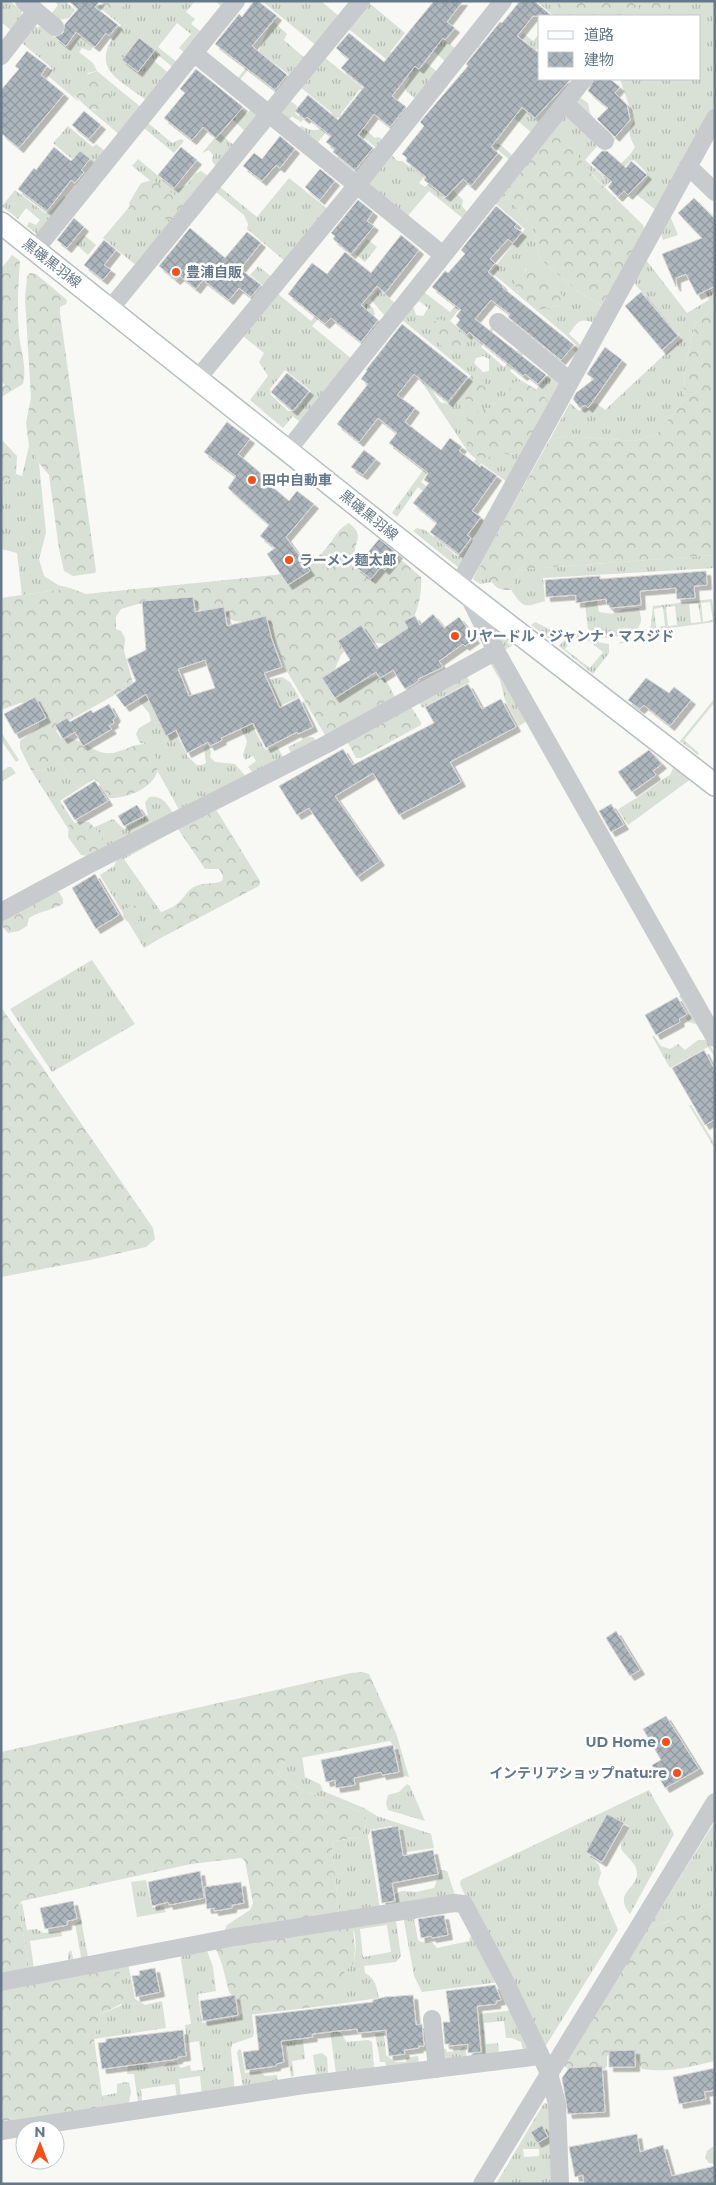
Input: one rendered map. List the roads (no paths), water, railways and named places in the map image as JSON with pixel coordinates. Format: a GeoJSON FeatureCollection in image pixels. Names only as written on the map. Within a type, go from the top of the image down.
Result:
{"type":"FeatureCollection","features":[{"type":"Feature","properties":{"kind":"main road","name":"黒磯黒羽線"},"geometry":{"type":"LineString","coordinates":[[1,223],[463,590],[715,785]]}},
{"type":"Feature","properties":{"kind":"street"},"geometry":{"type":"LineString","coordinates":[[35,250],[236,1]]}},
{"type":"Feature","properties":{"kind":"street"},"geometry":{"type":"LineString","coordinates":[[110,309],[361,1]]}},
{"type":"Feature","properties":{"kind":"street"},"geometry":{"type":"LineString","coordinates":[[198,378],[503,1]]}},
{"type":"Feature","properties":{"kind":"street"},"geometry":{"type":"LineString","coordinates":[[1,56],[30,6],[56,27]]}},
{"type":"Feature","properties":{"kind":"street"},"geometry":{"type":"LineString","coordinates":[[194,54],[443,255]]}},
{"type":"Feature","properties":{"kind":"street"},"geometry":{"type":"LineString","coordinates":[[288,450],[583,80]]}},
{"type":"Feature","properties":{"kind":"street"},"geometry":{"type":"LineString","coordinates":[[564,103],[604,140]]}},
{"type":"Feature","properties":{"kind":"street"},"geometry":{"type":"LineString","coordinates":[[715,118],[570,381],[463,590],[715,1038]]}},
{"type":"Feature","properties":{"kind":"street"},"geometry":{"type":"LineString","coordinates":[[688,166],[715,192]]}},
{"type":"Feature","properties":{"kind":"street"},"geometry":{"type":"LineString","coordinates":[[498,322],[570,381]]}},
{"type":"Feature","properties":{"kind":"street"},"geometry":{"type":"LineString","coordinates":[[1,912],[86,866],[327,744],[496,650]]}},
{"type":"Feature","properties":{"kind":"street"},"geometry":{"type":"LineString","coordinates":[[482,2184],[715,1802]]}},
{"type":"Feature","properties":{"kind":"street"},"geometry":{"type":"LineString","coordinates":[[1,1982],[235,1937],[454,1903],[464,1904],[504,1979],[549,2073],[558,2104],[560,2184]]}},
{"type":"Feature","properties":{"kind":"street"},"geometry":{"type":"LineString","coordinates":[[432,2019],[437,2069]]}},
{"type":"Feature","properties":{"kind":"street"},"geometry":{"type":"LineString","coordinates":[[1,2131],[304,2085],[540,2056]]}},
{"type":"Feature","properties":{"kind":"place","name":"豊浦自販"},"geometry":{"type":"Point","coordinates":[176,272]}},
{"type":"Feature","properties":{"kind":"place","name":"田中自動車"},"geometry":{"type":"Point","coordinates":[252,480]}},
{"type":"Feature","properties":{"kind":"place","name":"ラーメン麺太郎"},"geometry":{"type":"Point","coordinates":[289,560]}},
{"type":"Feature","properties":{"kind":"place","name":"リヤードル・ジャンナ・マスジド"},"geometry":{"type":"Point","coordinates":[455,636]}},
{"type":"Feature","properties":{"kind":"place","name":"UD Home"},"geometry":{"type":"Point","coordinates":[666,1742]}},
{"type":"Feature","properties":{"kind":"place","name":"インテリアショップnatu:re"},"geometry":{"type":"Point","coordinates":[677,1773]}}]}
